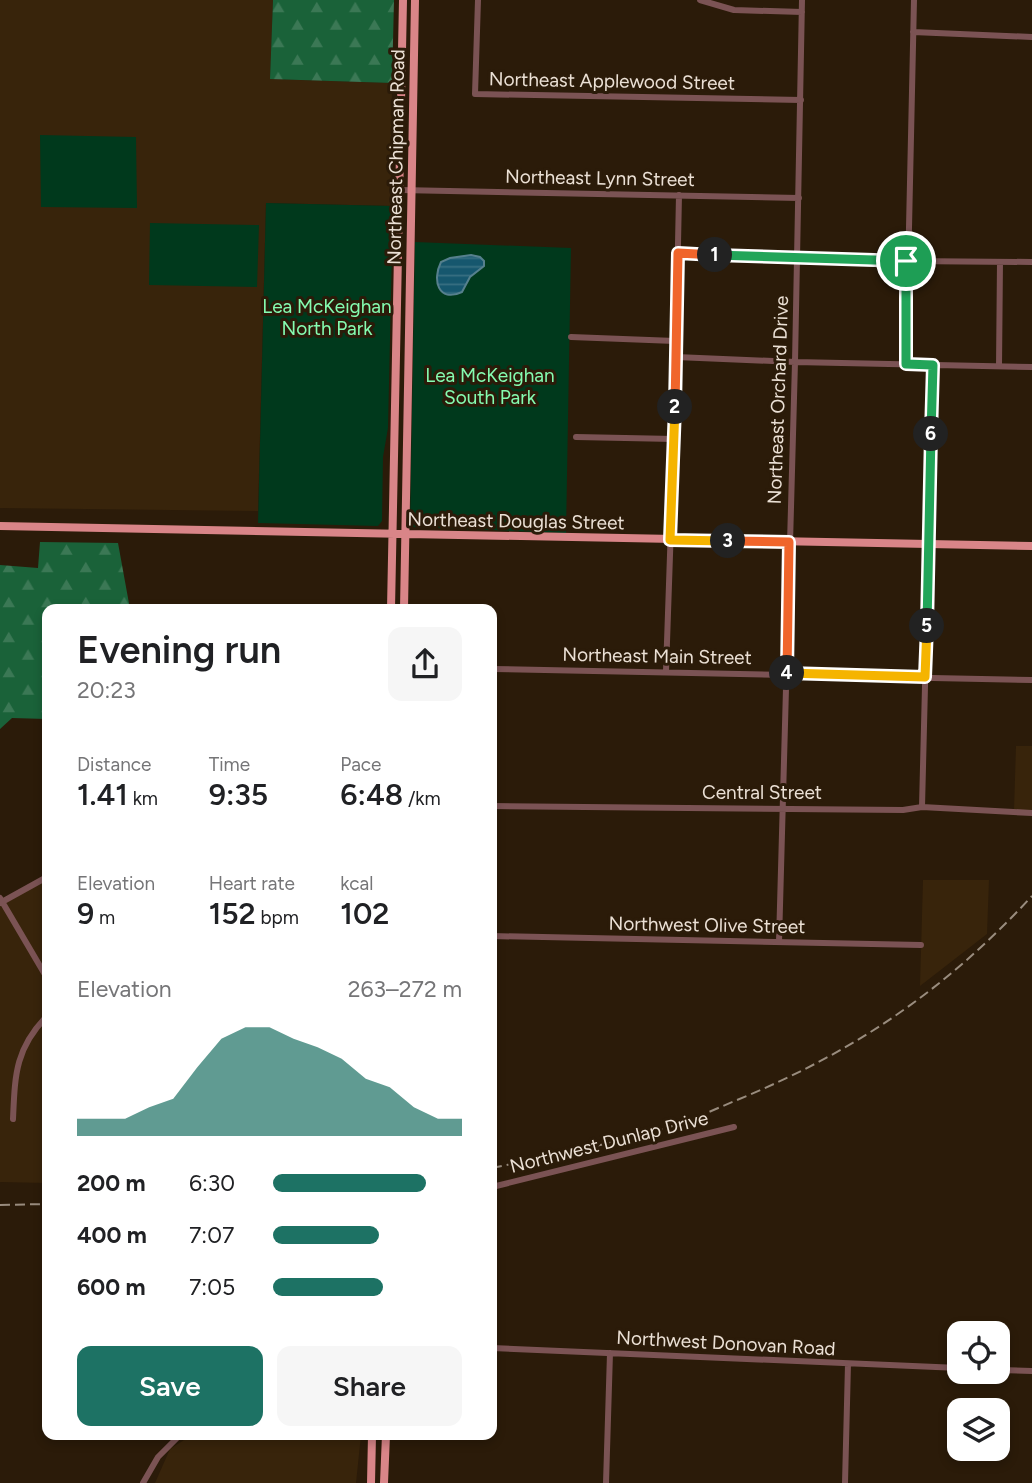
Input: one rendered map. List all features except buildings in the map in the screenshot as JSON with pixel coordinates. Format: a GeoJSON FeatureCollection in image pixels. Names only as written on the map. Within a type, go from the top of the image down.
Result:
{"type":"FeatureCollection","features":[{"type":"Feature","properties":{"kind":"main road","name":"Northeast Chipman Road"},"geometry":{"type":"LineString","coordinates":[[391,604],[403,0]]}},
{"type":"Feature","properties":{"kind":"main road","name":"Northeast Chipman Road"},"geometry":{"type":"LineString","coordinates":[[404,604],[415,0]]}},
{"type":"Feature","properties":{"kind":"main road","name":"Northeast Douglas Street"},"geometry":{"type":"LineString","coordinates":[[0,526],[1032,546]]}},
{"type":"Feature","properties":{"kind":"main road"},"geometry":{"type":"LineString","coordinates":[[371,1483],[372,1440]]}},
{"type":"Feature","properties":{"kind":"main road"},"geometry":{"type":"LineString","coordinates":[[384,1483],[386,1440]]}},
{"type":"Feature","properties":{"kind":"street","name":"Northeast Applewood Street"},"geometry":{"type":"LineString","coordinates":[[478,0],[475,94],[801,100]]}},
{"type":"Feature","properties":{"kind":"street"},"geometry":{"type":"LineString","coordinates":[[700,0],[734,10],[802,12]]}},
{"type":"Feature","properties":{"kind":"street","name":"Northeast Orchard Drive"},"geometry":{"type":"LineString","coordinates":[[779,942],[802,0]]}},
{"type":"Feature","properties":{"kind":"street"},"geometry":{"type":"LineString","coordinates":[[906,364],[906,261],[914,0]]}},
{"type":"Feature","properties":{"kind":"street"},"geometry":{"type":"LineString","coordinates":[[913,33],[1032,37]]}},
{"type":"Feature","properties":{"kind":"street","name":"Northeast Lynn Street"},"geometry":{"type":"LineString","coordinates":[[400,190],[799,198]]}},
{"type":"Feature","properties":{"kind":"street"},"geometry":{"type":"LineString","coordinates":[[666,671],[679,195]]}},
{"type":"Feature","properties":{"kind":"street"},"geometry":{"type":"LineString","coordinates":[[678,253],[797,259],[1032,262]]}},
{"type":"Feature","properties":{"kind":"street"},"geometry":{"type":"LineString","coordinates":[[999,366],[1000,262]]}},
{"type":"Feature","properties":{"kind":"street"},"geometry":{"type":"LineString","coordinates":[[571,337],[676,341]]}},
{"type":"Feature","properties":{"kind":"street"},"geometry":{"type":"LineString","coordinates":[[676,357],[1032,367]]}},
{"type":"Feature","properties":{"kind":"street"},"geometry":{"type":"LineString","coordinates":[[922,807],[933,365]]}},
{"type":"Feature","properties":{"kind":"street"},"geometry":{"type":"LineString","coordinates":[[576,437],[674,439]]}},
{"type":"Feature","properties":{"kind":"street","name":"Northeast Main Street"},"geometry":{"type":"LineString","coordinates":[[497,668],[1032,680]]}},
{"type":"Feature","properties":{"kind":"street","name":"Central Street"},"geometry":{"type":"LineString","coordinates":[[497,806],[903,810],[922,807],[1032,813]]}},
{"type":"Feature","properties":{"kind":"street"},"geometry":{"type":"LineString","coordinates":[[42,880],[1,901],[42,970]]}},
{"type":"Feature","properties":{"kind":"street","name":"Northwest Olive Street"},"geometry":{"type":"LineString","coordinates":[[497,936],[921,945]]}},
{"type":"Feature","properties":{"kind":"street"},"geometry":{"type":"LineString","coordinates":[[13,1119],[14,1079],[18,1060],[25,1043],[42,1022]]}},
{"type":"Feature","properties":{"kind":"street","name":"Northwest Dunlap Drive"},"geometry":{"type":"LineString","coordinates":[[497,1186],[734,1127]]}},
{"type":"Feature","properties":{"kind":"street","name":"Northwest Donovan Road"},"geometry":{"type":"LineString","coordinates":[[497,1348],[947,1368]]}},
{"type":"Feature","properties":{"kind":"street"},"geometry":{"type":"LineString","coordinates":[[606,1483],[610,1353]]}},
{"type":"Feature","properties":{"kind":"street"},"geometry":{"type":"LineString","coordinates":[[845,1483],[848,1364]]}},
{"type":"Feature","properties":{"kind":"street"},"geometry":{"type":"LineString","coordinates":[[1010,1370],[1032,1371]]}},
{"type":"Feature","properties":{"kind":"street"},"geometry":{"type":"LineString","coordinates":[[143,1483],[158,1457],[175,1440]]}},
{"type":"Feature","properties":{"kind":"shaded area"},"geometry":{"type":"Polygon","coordinates":[[[0,0],[273,0],[270,79],[392,83],[391,206],[266,203],[258,511],[0,508],[0,0]]]}},
{"type":"Feature","properties":{"kind":"shaded area"},"geometry":{"type":"Polygon","coordinates":[[[1016,746],[1032,746],[1032,810],[1014,810],[1016,746]]]}},
{"type":"Feature","properties":{"kind":"shaded area"},"geometry":{"type":"Polygon","coordinates":[[[42,879],[42,1183],[0,1182],[0,903],[42,879]]]}},
{"type":"Feature","properties":{"kind":"shaded area"},"geometry":{"type":"Polygon","coordinates":[[[923,880],[989,880],[987,934],[920,986],[923,880]]]}},
{"type":"Feature","properties":{"kind":"shaded area"},"geometry":{"type":"Polygon","coordinates":[[[184,1440],[360,1440],[356,1483],[155,1483],[170,1449],[184,1440]]]}},
{"type":"Feature","properties":{"kind":"green space"},"geometry":{"type":"Polygon","coordinates":[[[273,0],[394,0],[392,83],[270,79],[273,0]]]}},
{"type":"Feature","properties":{"kind":"green space"},"geometry":{"type":"Polygon","coordinates":[[[40,135],[136,137],[137,208],[41,207],[40,135]]]}},
{"type":"Feature","properties":{"kind":"green space","name":"Lea McKeighan North Park"},"geometry":{"type":"Polygon","coordinates":[[[266,203],[393,206],[388,428],[383,457],[382,521],[378,526],[258,523],[266,203]]]}},
{"type":"Feature","properties":{"kind":"green space"},"geometry":{"type":"Polygon","coordinates":[[[150,223],[259,225],[257,287],[149,285],[150,223]]]}},
{"type":"Feature","properties":{"kind":"green space","name":"Lea McKeighan South Park"},"geometry":{"type":"Polygon","coordinates":[[[415,242],[571,248],[566,533],[410,527],[415,242]]]}},
{"type":"Feature","properties":{"kind":"green space"},"geometry":{"type":"Polygon","coordinates":[[[40,542],[118,543],[129,604],[42,604],[42,719],[12,718],[0,729],[0,565],[38,568],[40,542]]]}},
{"type":"Feature","properties":{"kind":"water"},"geometry":{"type":"Polygon","coordinates":[[[471,255],[480,257],[484,266],[470,277],[462,292],[454,295],[442,292],[437,282],[441,262],[471,255]]]}},
{"type":"Feature","properties":{"kind":"railway"},"geometry":{"type":"LineString","coordinates":[[497,1167],[672,1126],[821,1061],[860,1039],[932,989],[966,961],[1032,896]]}},
{"type":"Feature","properties":{"kind":"railway"},"geometry":{"type":"LineString","coordinates":[[0,1205],[42,1204]]}},
{"type":"Feature","properties":{"kind":"route"},"geometry":{"type":"LineString","coordinates":[[678,253],[906,261],[906,364],[933,365],[925,677],[787,674],[789,542],[670,540],[678,253]]}}]}
